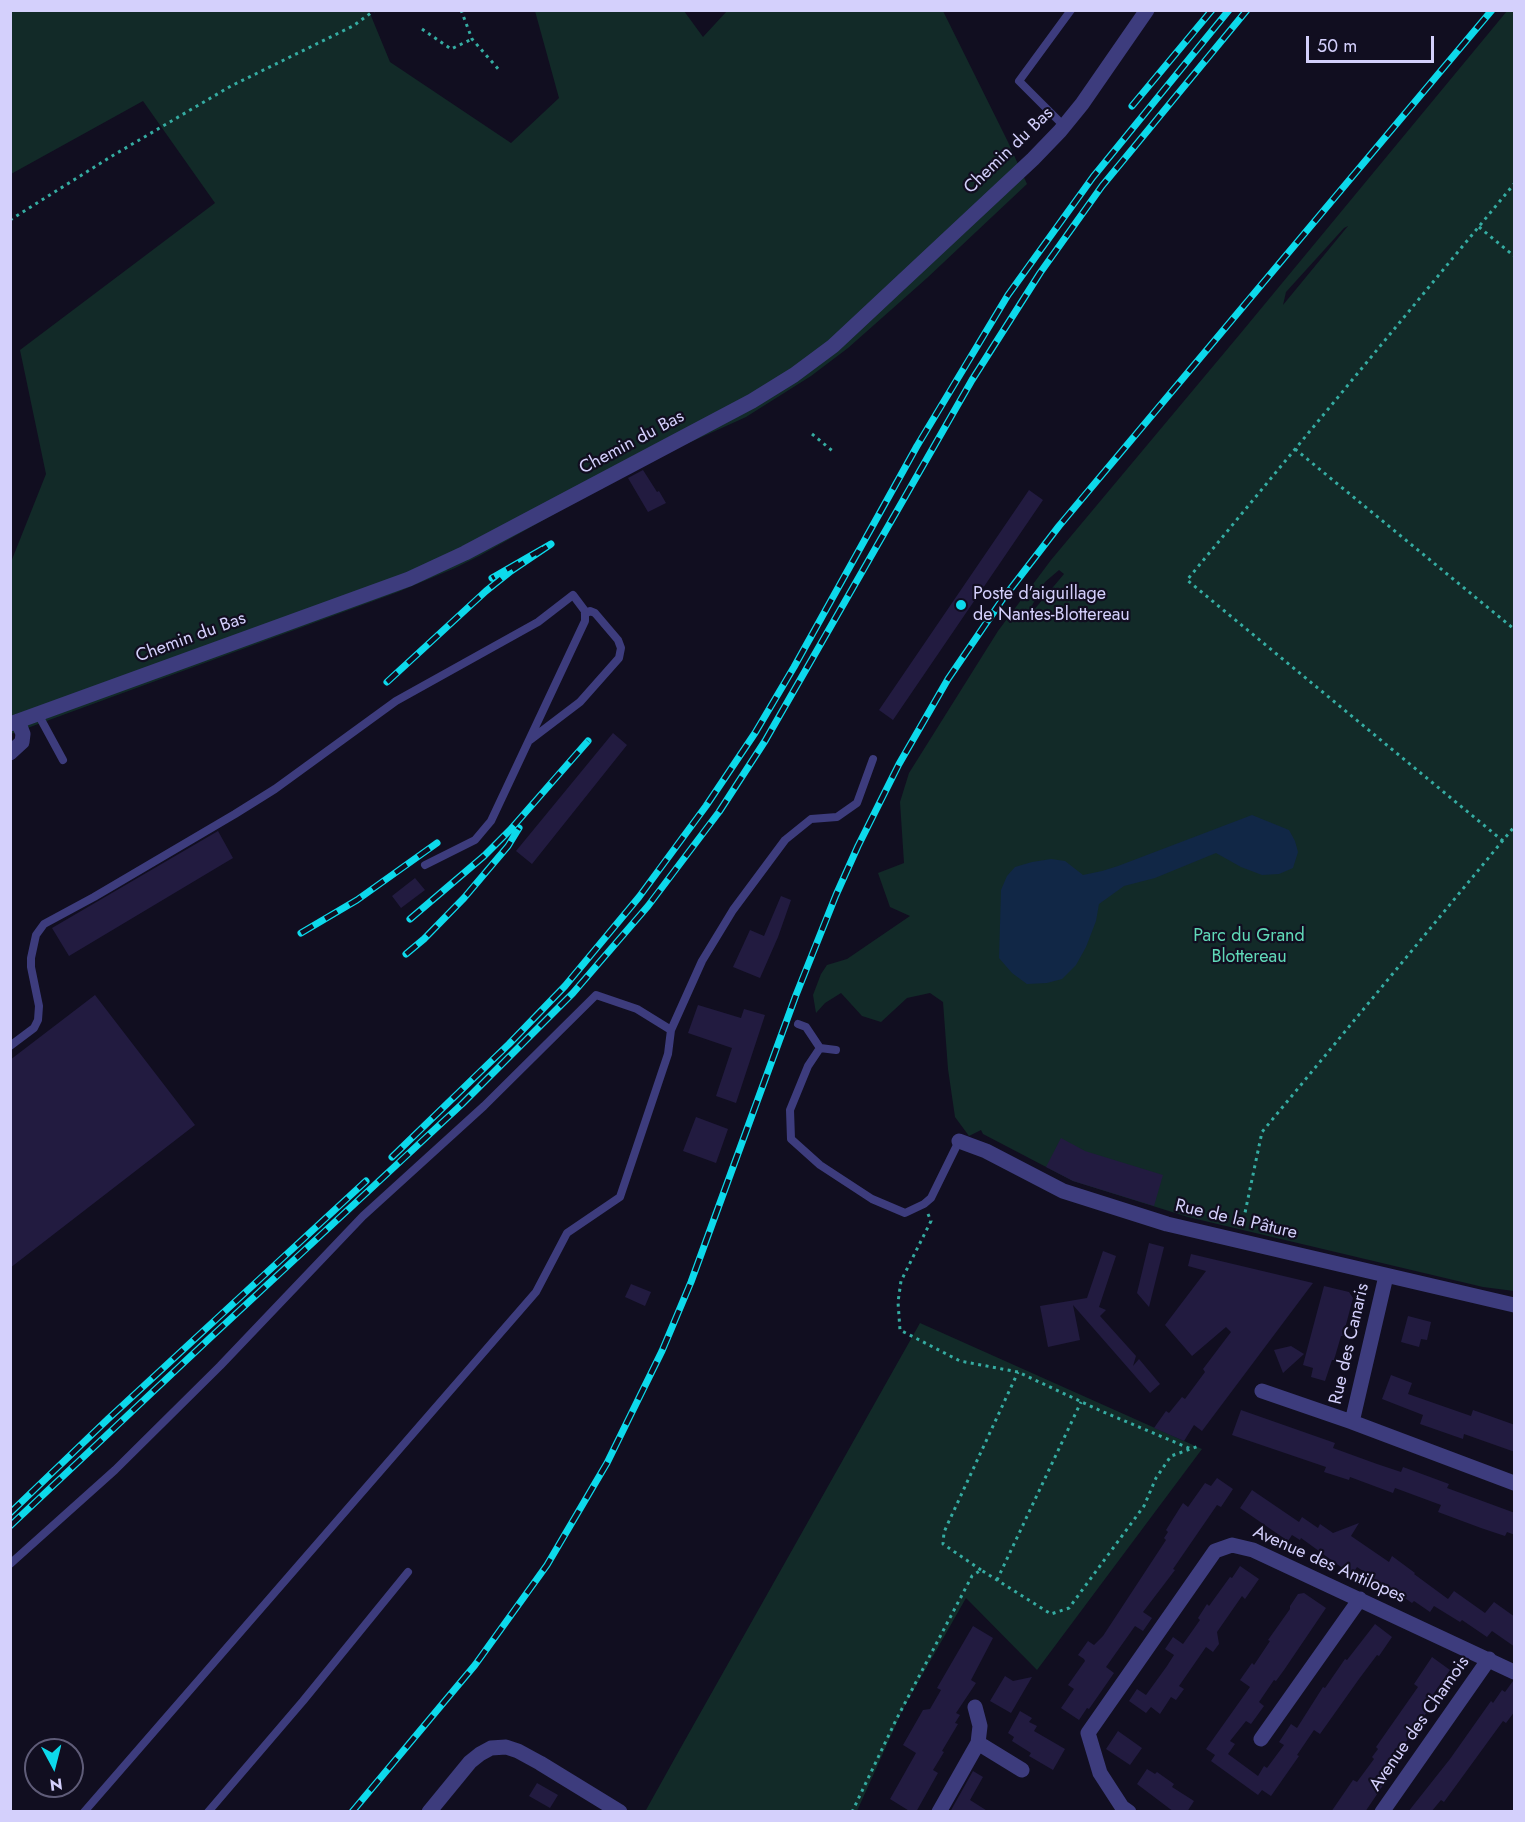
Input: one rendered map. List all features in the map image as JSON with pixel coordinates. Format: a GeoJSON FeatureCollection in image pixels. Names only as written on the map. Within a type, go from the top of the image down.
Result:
{"type":"FeatureCollection","features":[{"type":"Feature","properties":{"kind":"street","name":"Chemin du Bas"},"geometry":{"type":"LineString","coordinates":[[14,722],[409,579],[465,553],[752,401],[794,375],[833,346],[1032,159],[1064,126],[1082,104],[1147,10]]}},
{"type":"Feature","properties":{"kind":"street"},"geometry":{"type":"LineString","coordinates":[[10,753],[22,742],[23,734],[14,722]]}},
{"type":"Feature","properties":{"kind":"street","name":"Rue de la Pâture"},"geometry":{"type":"LineString","coordinates":[[959,1141],[986,1151],[1063,1191],[1167,1224],[1515,1305]]}},
{"type":"Feature","properties":{"kind":"street","name":"Rue des Canaris"},"geometry":{"type":"LineString","coordinates":[[1352,1422],[1386,1276]]}},
{"type":"Feature","properties":{"kind":"street","name":"Rue des Canaris"},"geometry":{"type":"LineString","coordinates":[[1262,1391],[1515,1483]]}},
{"type":"Feature","properties":{"kind":"street","name":"Avenue des Antilopes"},"geometry":{"type":"LineString","coordinates":[[1129,1812],[1122,1807],[1100,1773],[1088,1733],[1215,1551],[1232,1545],[1253,1550],[1515,1672]]}},
{"type":"Feature","properties":{"kind":"street"},"geometry":{"type":"LineString","coordinates":[[1261,1739],[1360,1599]]}},
{"type":"Feature","properties":{"kind":"street","name":"Avenue des Chamois"},"geometry":{"type":"LineString","coordinates":[[1383,1812],[1489,1659]]}},
{"type":"Feature","properties":{"kind":"street"},"geometry":{"type":"LineString","coordinates":[[939,1812],[978,1743],[980,1726],[975,1707]]}},
{"type":"Feature","properties":{"kind":"street"},"geometry":{"type":"LineString","coordinates":[[978,1743],[1022,1770]]}},
{"type":"Feature","properties":{"kind":"street"},"geometry":{"type":"LineString","coordinates":[[429,1812],[470,1762],[491,1748],[506,1747],[518,1751],[620,1812]]}},
{"type":"Feature","properties":{"kind":"lane"},"geometry":{"type":"LineString","coordinates":[[1064,126],[1019,81],[1071,10]]}},
{"type":"Feature","properties":{"kind":"lane"},"geometry":{"type":"LineString","coordinates":[[10,1046],[34,1028],[38,1020],[38,1001],[31,958],[36,935],[44,924],[94,897],[265,795],[396,701],[538,622],[573,595],[585,614],[585,621],[491,821],[475,840],[425,866]]}},
{"type":"Feature","properties":{"kind":"lane"},"geometry":{"type":"LineString","coordinates":[[529,741],[580,702],[619,658],[621,648],[618,640],[595,613],[590,611],[585,614]]}},
{"type":"Feature","properties":{"kind":"lane"},"geometry":{"type":"LineString","coordinates":[[38,714],[63,760]]}},
{"type":"Feature","properties":{"kind":"lane"},"geometry":{"type":"LineString","coordinates":[[84,1812],[536,1292],[567,1233],[620,1197],[668,1054],[671,1030],[702,961],[740,902],[785,840],[812,819],[837,817],[857,803],[873,759]]}},
{"type":"Feature","properties":{"kind":"lane"},"geometry":{"type":"LineString","coordinates":[[10,1564],[116,1470],[220,1366],[363,1216],[484,1106],[596,995],[637,1009],[671,1030]]}},
{"type":"Feature","properties":{"kind":"lane"},"geometry":{"type":"LineString","coordinates":[[798,1024],[806,1027],[820,1048],[836,1050]]}},
{"type":"Feature","properties":{"kind":"lane"},"geometry":{"type":"LineString","coordinates":[[820,1048],[808,1066],[790,1110],[791,1139],[820,1165],[872,1199],[905,1213],[924,1204],[931,1197],[959,1141]]}},
{"type":"Feature","properties":{"kind":"lane"},"geometry":{"type":"LineString","coordinates":[[208,1812],[303,1701],[408,1572]]}},
{"type":"Feature","properties":{"kind":"path"},"geometry":{"type":"LineString","coordinates":[[10,220],[112,156],[231,86],[353,26],[375,10]]}},
{"type":"Feature","properties":{"kind":"path"},"geometry":{"type":"LineString","coordinates":[[461,10],[472,39],[500,71]]}},
{"type":"Feature","properties":{"kind":"path"},"geometry":{"type":"LineString","coordinates":[[422,29],[451,48],[472,39]]}},
{"type":"Feature","properties":{"kind":"path"},"geometry":{"type":"LineString","coordinates":[[1503,841],[1187,580],[1515,184]]}},
{"type":"Feature","properties":{"kind":"path"},"geometry":{"type":"LineString","coordinates":[[1479,227],[1515,255]]}},
{"type":"Feature","properties":{"kind":"path"},"geometry":{"type":"LineString","coordinates":[[812,434],[835,453]]}},
{"type":"Feature","properties":{"kind":"path"},"geometry":{"type":"LineString","coordinates":[[1295,449],[1515,629]]}},
{"type":"Feature","properties":{"kind":"path"},"geometry":{"type":"LineString","coordinates":[[1239,1241],[1262,1132],[1515,827]]}},
{"type":"Feature","properties":{"kind":"path"},"geometry":{"type":"LineString","coordinates":[[924,1204],[931,1221],[901,1281],[898,1302],[900,1330],[960,1361],[1018,1372],[1191,1449]]}},
{"type":"Feature","properties":{"kind":"path"},"geometry":{"type":"LineString","coordinates":[[1018,1372],[944,1532],[944,1544],[1051,1614],[1069,1608],[1144,1506],[1156,1478],[1171,1456],[1199,1446]]}},
{"type":"Feature","properties":{"kind":"path"},"geometry":{"type":"LineString","coordinates":[[997,1580],[1081,1402]]}},
{"type":"Feature","properties":{"kind":"path"},"geometry":{"type":"LineString","coordinates":[[852,1812],[896,1720],[952,1613],[972,1576],[981,1570]]}},
{"type":"Feature","properties":{"kind":"green space"},"geometry":{"type":"Polygon","coordinates":[[[11,11],[369,11],[390,62],[511,143],[559,98],[535,11],[684,11],[703,37],[727,11],[943,11],[1027,184],[848,348],[811,376],[746,417],[673,450],[455,568],[398,592],[11,734],[11,562],[46,474],[20,350],[215,203],[143,101],[11,174],[11,11]]]}},
{"type":"Feature","properties":{"kind":"green space","name":"Parc du Grand Blottereau"},"geometry":{"type":"Polygon","coordinates":[[[1507,11],[1514,11],[1514,1291],[1483,1287],[1188,1217],[1073,1181],[983,1134],[981,1130],[969,1136],[955,1117],[948,1069],[943,1002],[930,993],[907,998],[881,1022],[862,1016],[841,993],[825,1003],[816,1013],[813,995],[827,965],[847,959],[910,916],[890,907],[878,873],[904,863],[900,802],[909,773],[998,631],[1051,560],[1507,11]],[[1348,226],[1286,292],[1283,305],[1348,226]],[[1059,570],[1045,582],[1028,617],[1064,574],[1059,570]]]}},
{"type":"Feature","properties":{"kind":"green space"},"geometry":{"type":"Polygon","coordinates":[[[920,1323],[1202,1449],[1037,1670],[966,1598],[903,1709],[857,1811],[648,1812],[646,1810],[920,1323]]]}},
{"type":"Feature","properties":{"kind":"water"},"geometry":{"type":"Polygon","coordinates":[[[1252,815],[1289,830],[1298,852],[1293,868],[1279,874],[1262,875],[1241,867],[1216,853],[1155,878],[1124,886],[1099,904],[1096,921],[1086,947],[1076,965],[1062,979],[1047,983],[1027,984],[1012,973],[999,958],[1001,890],[1007,876],[1015,867],[1051,859],[1065,861],[1083,875],[1102,871],[1252,815]]]}},
{"type":"Feature","properties":{"kind":"building"},"geometry":{"type":"Polygon","coordinates":[[[643,470],[666,503],[648,512],[628,478],[643,470]]]}},
{"type":"Feature","properties":{"kind":"building","name":"Poste d’aiguillage de Nantes-Blottereau"},"geometry":{"type":"Polygon","coordinates":[[[1029,490],[1043,500],[893,720],[879,710],[1029,490]]]}},
{"type":"Feature","properties":{"kind":"building"},"geometry":{"type":"Polygon","coordinates":[[[613,733],[627,745],[532,864],[516,851],[613,733]]]}},
{"type":"Feature","properties":{"kind":"building"},"geometry":{"type":"Polygon","coordinates":[[[218,831],[233,858],[69,956],[52,928],[218,831]]]}},
{"type":"Feature","properties":{"kind":"building"},"geometry":{"type":"Polygon","coordinates":[[[415,878],[425,890],[401,908],[392,896],[415,878]]]}},
{"type":"Feature","properties":{"kind":"building"},"geometry":{"type":"Polygon","coordinates":[[[781,896],[791,900],[760,978],[733,967],[750,930],[764,936],[781,896]]]}},
{"type":"Feature","properties":{"kind":"building"},"geometry":{"type":"Polygon","coordinates":[[[95,995],[195,1125],[10,1268],[10,1060],[95,995]]]}},
{"type":"Feature","properties":{"kind":"building"},"geometry":{"type":"Polygon","coordinates":[[[698,1005],[741,1018],[744,1009],[765,1015],[736,1103],[716,1096],[732,1048],[688,1033],[698,1005]]]}},
{"type":"Feature","properties":{"kind":"building"},"geometry":{"type":"Polygon","coordinates":[[[696,1117],[728,1129],[716,1163],[683,1151],[696,1117]]]}},
{"type":"Feature","properties":{"kind":"building"},"geometry":{"type":"Polygon","coordinates":[[[1061,1138],[1085,1151],[1163,1175],[1154,1206],[1073,1181],[1046,1167],[1061,1138]]]}},
{"type":"Feature","properties":{"kind":"building"},"geometry":{"type":"Polygon","coordinates":[[[1149,1243],[1164,1247],[1149,1307],[1137,1293],[1149,1243]]]}},
{"type":"Feature","properties":{"kind":"building"},"geometry":{"type":"Polygon","coordinates":[[[1103,1251],[1116,1256],[1099,1307],[1106,1310],[1100,1316],[1136,1356],[1133,1366],[1139,1359],[1160,1384],[1150,1393],[1073,1305],[1080,1340],[1048,1347],[1040,1306],[1087,1298],[1103,1251]]]}},
{"type":"Feature","properties":{"kind":"building"},"geometry":{"type":"Polygon","coordinates":[[[1191,1254],[1313,1283],[1202,1431],[1194,1425],[1184,1441],[1154,1428],[1166,1411],[1169,1413],[1182,1397],[1185,1399],[1205,1372],[1203,1369],[1231,1332],[1226,1327],[1192,1356],[1165,1325],[1206,1271],[1188,1266],[1191,1254]]]}},
{"type":"Feature","properties":{"kind":"building"},"geometry":{"type":"Polygon","coordinates":[[[631,1284],[651,1292],[645,1306],[625,1297],[631,1284]]]}},
{"type":"Feature","properties":{"kind":"building"},"geometry":{"type":"Polygon","coordinates":[[[1324,1286],[1349,1292],[1353,1298],[1343,1336],[1341,1336],[1325,1381],[1311,1377],[1313,1368],[1303,1365],[1324,1286]]]}},
{"type":"Feature","properties":{"kind":"building"},"geometry":{"type":"Polygon","coordinates":[[[1408,1316],[1431,1322],[1427,1340],[1421,1339],[1419,1347],[1401,1342],[1408,1316]]]}},
{"type":"Feature","properties":{"kind":"building"},"geometry":{"type":"Polygon","coordinates":[[[1291,1346],[1304,1354],[1283,1373],[1274,1350],[1291,1346]]]}},
{"type":"Feature","properties":{"kind":"building"},"geometry":{"type":"Polygon","coordinates":[[[1391,1375],[1412,1383],[1408,1394],[1471,1416],[1473,1410],[1515,1425],[1515,1452],[1464,1434],[1463,1439],[1420,1424],[1423,1415],[1382,1399],[1391,1375]]]}},
{"type":"Feature","properties":{"kind":"building"},"geometry":{"type":"Polygon","coordinates":[[[1241,1410],[1335,1443],[1333,1448],[1377,1464],[1401,1472],[1403,1467],[1449,1484],[1447,1488],[1515,1513],[1515,1535],[1507,1532],[1505,1536],[1481,1528],[1438,1512],[1441,1505],[1395,1488],[1393,1493],[1350,1477],[1349,1480],[1324,1472],[1326,1467],[1232,1435],[1241,1410]]]}},
{"type":"Feature","properties":{"kind":"building"},"geometry":{"type":"Polygon","coordinates":[[[1217,1478],[1233,1489],[1221,1507],[1217,1505],[1173,1569],[1175,1570],[1143,1612],[1152,1618],[1143,1631],[1135,1626],[1106,1667],[1114,1673],[1079,1720],[1061,1708],[1074,1689],[1068,1685],[1085,1661],[1078,1655],[1088,1641],[1094,1645],[1103,1636],[1166,1540],[1164,1538],[1168,1532],[1166,1530],[1183,1503],[1188,1507],[1205,1483],[1211,1486],[1217,1478]]]}},
{"type":"Feature","properties":{"kind":"building"},"geometry":{"type":"Polygon","coordinates":[[[1252,1490],[1299,1522],[1302,1517],[1318,1528],[1320,1524],[1333,1533],[1359,1523],[1351,1536],[1389,1562],[1392,1556],[1448,1599],[1454,1591],[1485,1613],[1494,1602],[1515,1617],[1515,1647],[1492,1631],[1487,1637],[1462,1620],[1460,1622],[1434,1606],[1430,1612],[1414,1601],[1412,1603],[1357,1567],[1352,1575],[1301,1538],[1300,1540],[1292,1535],[1288,1541],[1240,1508],[1252,1490]]]}},
{"type":"Feature","properties":{"kind":"building"},"geometry":{"type":"Polygon","coordinates":[[[1240,1566],[1259,1579],[1245,1599],[1242,1596],[1217,1632],[1219,1644],[1213,1652],[1206,1647],[1179,1686],[1184,1689],[1176,1700],[1171,1697],[1160,1714],[1151,1707],[1146,1713],[1129,1701],[1137,1689],[1146,1695],[1174,1655],[1165,1649],[1173,1637],[1183,1644],[1200,1620],[1198,1618],[1207,1604],[1209,1606],[1240,1566]]]}},
{"type":"Feature","properties":{"kind":"building"},"geometry":{"type":"Polygon","coordinates":[[[1304,1593],[1326,1608],[1259,1702],[1264,1706],[1251,1724],[1246,1721],[1230,1741],[1235,1744],[1228,1754],[1258,1776],[1264,1766],[1267,1768],[1284,1745],[1279,1742],[1291,1724],[1297,1728],[1323,1687],[1325,1688],[1345,1659],[1347,1660],[1375,1624],[1392,1637],[1320,1734],[1314,1730],[1271,1796],[1262,1790],[1258,1795],[1211,1761],[1215,1755],[1206,1749],[1250,1687],[1240,1680],[1252,1663],[1254,1665],[1298,1594],[1304,1593]]]}},
{"type":"Feature","properties":{"kind":"building"},"geometry":{"type":"Polygon","coordinates":[[[973,1626],[993,1638],[971,1680],[976,1683],[956,1713],[960,1715],[955,1723],[958,1724],[933,1770],[938,1773],[916,1812],[911,1812],[890,1799],[916,1753],[903,1745],[923,1710],[930,1709],[941,1690],[937,1688],[973,1626]]]}},
{"type":"Feature","properties":{"kind":"building"},"geometry":{"type":"Polygon","coordinates":[[[1432,1657],[1450,1670],[1423,1709],[1427,1712],[1384,1776],[1388,1778],[1365,1812],[1331,1812],[1353,1780],[1357,1782],[1374,1759],[1372,1757],[1378,1749],[1376,1747],[1418,1687],[1414,1684],[1432,1657]]]}},
{"type":"Feature","properties":{"kind":"building"},"geometry":{"type":"Polygon","coordinates":[[[1005,1676],[1013,1681],[1032,1677],[1011,1713],[990,1701],[1005,1676]]]}},
{"type":"Feature","properties":{"kind":"building"},"geometry":{"type":"Polygon","coordinates":[[[1513,1681],[1515,1682],[1515,1711],[1506,1723],[1503,1721],[1444,1802],[1441,1800],[1431,1812],[1408,1812],[1450,1759],[1491,1701],[1493,1703],[1502,1690],[1505,1692],[1513,1681]]]}},
{"type":"Feature","properties":{"kind":"building"},"geometry":{"type":"Polygon","coordinates":[[[1020,1711],[1032,1718],[1029,1722],[1037,1726],[1034,1731],[1065,1749],[1053,1770],[1029,1756],[1031,1753],[1012,1741],[1014,1737],[1008,1733],[1020,1711]]]}},
{"type":"Feature","properties":{"kind":"building"},"geometry":{"type":"Polygon","coordinates":[[[1118,1731],[1142,1748],[1130,1765],[1106,1749],[1118,1731]]]}},
{"type":"Feature","properties":{"kind":"building"},"geometry":{"type":"Polygon","coordinates":[[[1147,1769],[1155,1774],[1157,1772],[1174,1784],[1172,1787],[1194,1801],[1187,1812],[1174,1812],[1137,1784],[1147,1769]]]}},
{"type":"Feature","properties":{"kind":"building"},"geometry":{"type":"Polygon","coordinates":[[[973,1771],[983,1777],[970,1800],[989,1812],[950,1812],[973,1771]]]}},
{"type":"Feature","properties":{"kind":"building"},"geometry":{"type":"Polygon","coordinates":[[[537,1783],[558,1795],[550,1808],[529,1796],[537,1783]]]}},
{"type":"Feature","properties":{"kind":"railway"},"geometry":{"type":"LineString","coordinates":[[1132,106],[1212,10]]}},
{"type":"Feature","properties":{"kind":"railway"},"geometry":{"type":"LineString","coordinates":[[392,1157],[509,1044],[565,986],[639,897],[706,806],[755,733],[917,446],[1008,295],[1093,177],[1229,10]]}},
{"type":"Feature","properties":{"kind":"railway"},"geometry":{"type":"LineString","coordinates":[[10,1526],[462,1104],[573,993],[648,906],[719,812],[765,741],[972,380],[1040,273],[1102,186],[1247,10]]}},
{"type":"Feature","properties":{"kind":"railway"},"geometry":{"type":"LineString","coordinates":[[352,1812],[475,1665],[547,1565],[607,1463],[662,1351],[691,1282],[796,995],[836,895],[899,764],[948,679],[1002,600],[1059,526],[1492,10]]}},
{"type":"Feature","properties":{"kind":"railway"},"geometry":{"type":"LineString","coordinates":[[387,682],[486,591],[551,544],[492,578]]}},
{"type":"Feature","properties":{"kind":"railway"},"geometry":{"type":"LineString","coordinates":[[410,919],[484,856],[510,830],[588,741]]}},
{"type":"Feature","properties":{"kind":"railway"},"geometry":{"type":"LineString","coordinates":[[406,954],[464,898],[508,846],[519,828]]}},
{"type":"Feature","properties":{"kind":"railway"},"geometry":{"type":"LineString","coordinates":[[301,933],[357,900],[437,843]]}},
{"type":"Feature","properties":{"kind":"railway"},"geometry":{"type":"LineString","coordinates":[[10,1513],[108,1419],[366,1181]]}},
{"type":"Feature","properties":{"kind":"place","name":"Poste d’aiguillage de Nantes-Blottereau"},"geometry":{"type":"Point","coordinates":[961,605]}}]}
